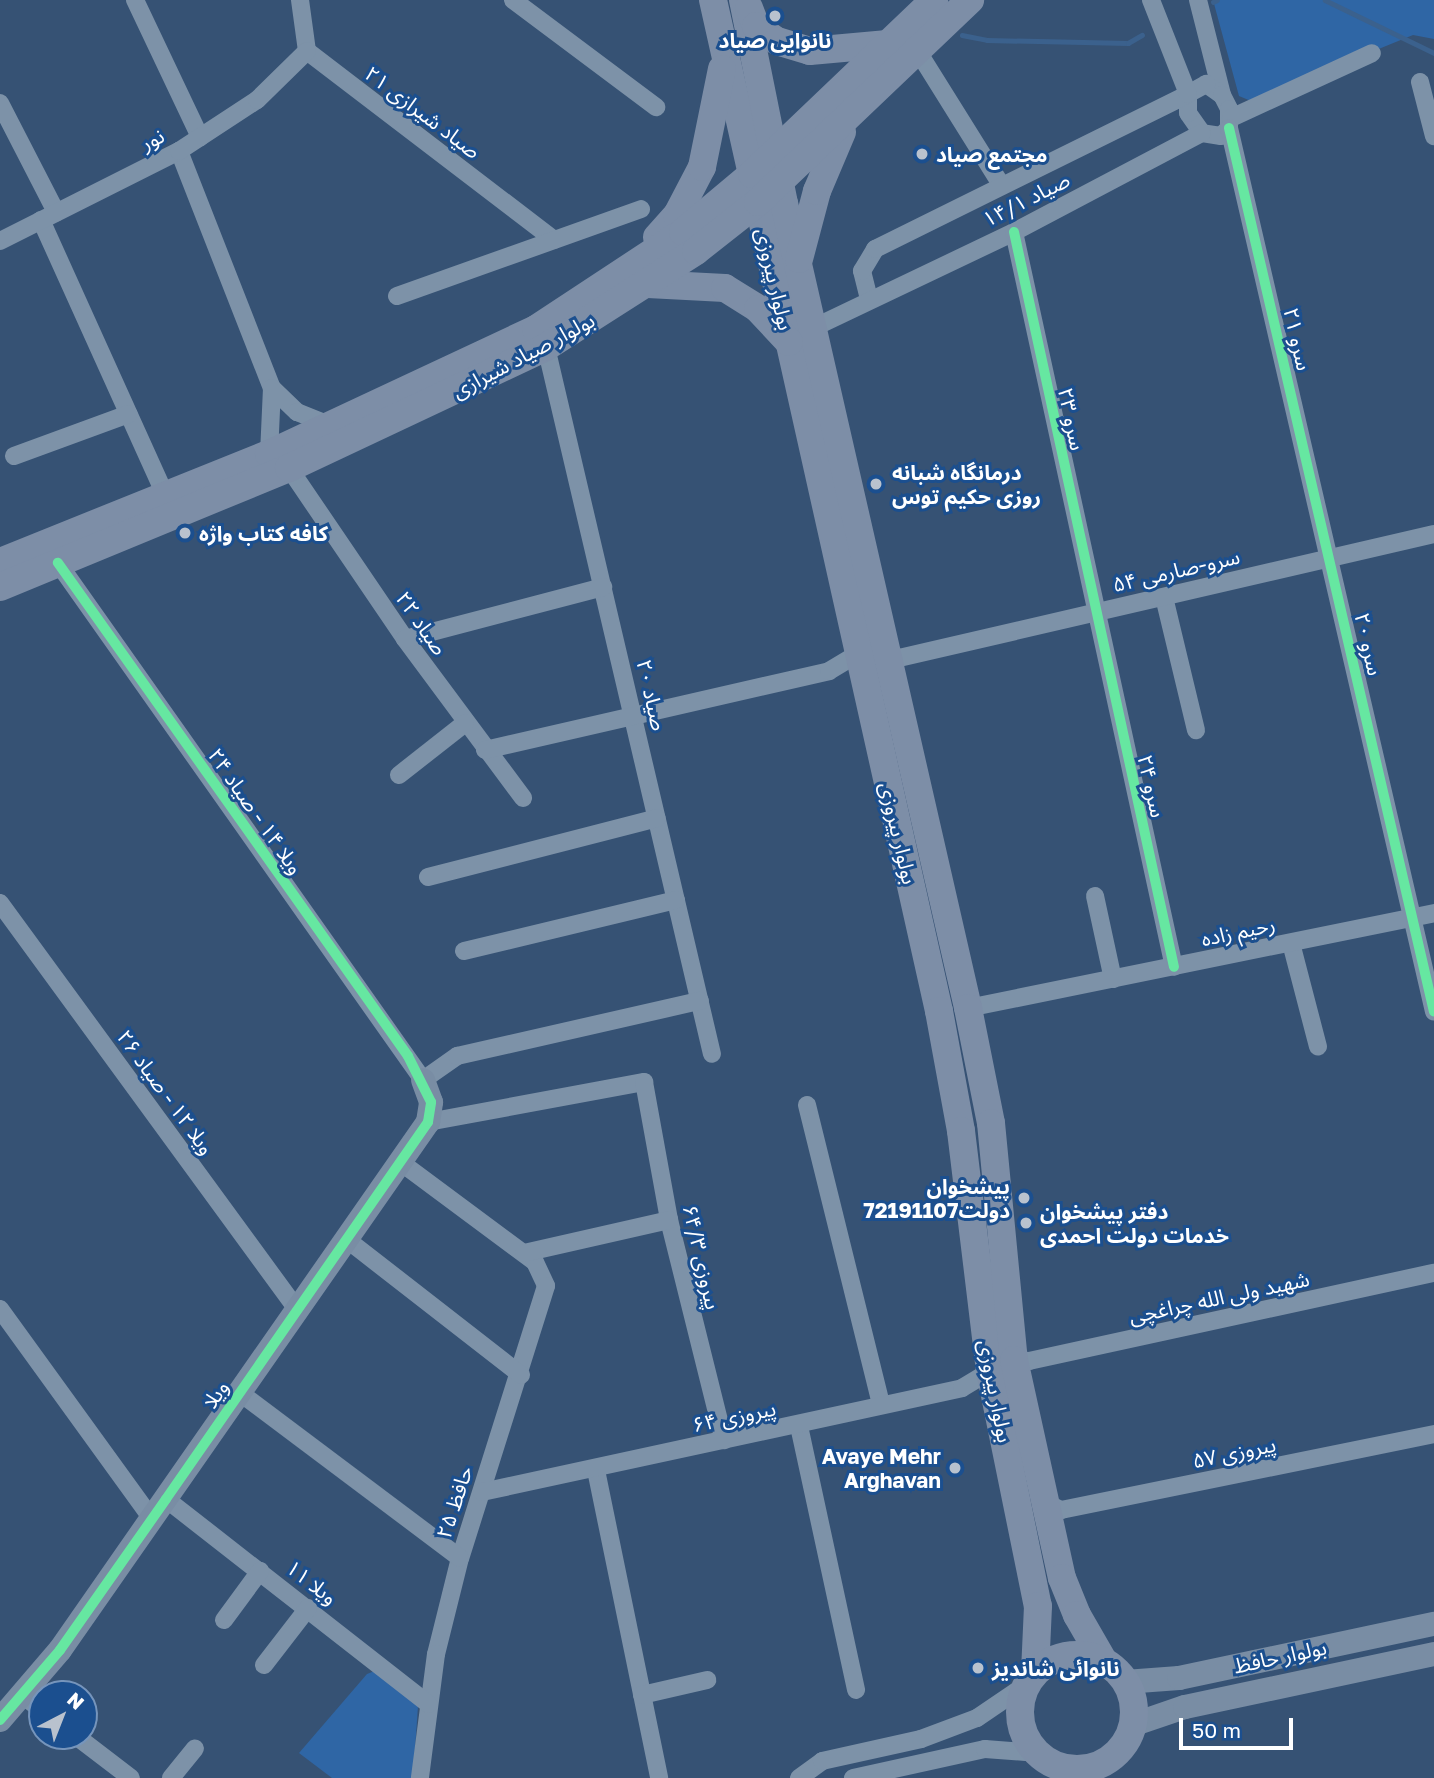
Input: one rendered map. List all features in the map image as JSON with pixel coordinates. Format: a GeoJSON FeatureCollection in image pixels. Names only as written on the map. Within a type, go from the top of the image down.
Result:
{"type":"FeatureCollection","features":[{"type":"Feature","properties":{"kind":"main road","name":"بولوار پیروزی"},"geometry":{"type":"LineString","coordinates":[[713,0],[758,202],[802,336],[888,653],[968,1008],[991,1123],[1002,1365],[1045,1502],[1062,1578],[1077,1615],[1104,1661]]}},
{"type":"Feature","properties":{"kind":"main road","name":"بولوار پیروزی"},"geometry":{"type":"LineString","coordinates":[[744,0],[798,261],[802,336],[859,653],[961,1131],[1002,1365],[1038,1606],[1031,1678]]}},
{"type":"Feature","properties":{"kind":"main road"},"geometry":{"type":"LineString","coordinates":[[744,0],[756,26],[777,41],[810,51],[888,44]]}},
{"type":"Feature","properties":{"kind":"main road","name":"بولوار صیاد شیرازی"},"geometry":{"type":"LineString","coordinates":[[0,587],[279,461],[546,347],[638,276],[775,153],[934,0]]}},
{"type":"Feature","properties":{"kind":"main road","name":"بولوار صیاد شیرازی"},"geometry":{"type":"LineString","coordinates":[[0,562],[166,497],[279,461],[331,426],[536,329],[638,276],[758,202],[970,0]]}},
{"type":"Feature","properties":{"kind":"main road"},"geometry":{"type":"LineString","coordinates":[[725,56],[702,167],[677,215],[638,276],[725,288],[802,336]]}},
{"type":"Feature","properties":{"kind":"main road"},"geometry":{"type":"LineString","coordinates":[[798,261],[827,162],[853,112]]}},
{"type":"Feature","properties":{"kind":"main road"},"geometry":{"type":"LineString","coordinates":[[1075,1655],[1104,1661],[1125,1682],[1131,1695],[1132,1725],[1117,1764],[1086,1767],[1049,1764],[1025,1734],[1020,1713],[1031,1678],[1060,1657],[1075,1655]]}},
{"type":"Feature","properties":{"kind":"street"},"geometry":{"type":"LineString","coordinates":[[135,0],[200,137]]}},
{"type":"Feature","properties":{"kind":"street"},"geometry":{"type":"LineString","coordinates":[[300,0],[307,51]]}},
{"type":"Feature","properties":{"kind":"street"},"geometry":{"type":"LineString","coordinates":[[513,0],[656,107]]}},
{"type":"Feature","properties":{"kind":"street"},"geometry":{"type":"LineString","coordinates":[[1151,0],[1188,94],[1188,113],[1202,133],[1222,136],[1230,123],[1372,53]]}},
{"type":"Feature","properties":{"kind":"street"},"geometry":{"type":"LineString","coordinates":[[1198,0],[1230,123]]}},
{"type":"Feature","properties":{"kind":"street"},"geometry":{"type":"LineString","coordinates":[[917,50],[1002,186]]}},
{"type":"Feature","properties":{"kind":"street","name":"نور"},"geometry":{"type":"LineString","coordinates":[[0,241],[179,151],[257,100],[307,51]]}},
{"type":"Feature","properties":{"kind":"street","name":"صیاد شیرازی ۲۱"},"geometry":{"type":"LineString","coordinates":[[307,51],[554,240]]}},
{"type":"Feature","properties":{"kind":"street"},"geometry":{"type":"LineString","coordinates":[[1420,82],[1434,136]]}},
{"type":"Feature","properties":{"kind":"street"},"geometry":{"type":"LineString","coordinates":[[869,299],[862,271],[875,248],[1206,84],[1222,95]]}},
{"type":"Feature","properties":{"kind":"street"},"geometry":{"type":"LineString","coordinates":[[0,103],[166,497]]}},
{"type":"Feature","properties":{"kind":"street","name":"سرو ۲۱"},"geometry":{"type":"LineString","coordinates":[[1230,123],[1330,558]]}},
{"type":"Feature","properties":{"kind":"street","name":"صیاد ۱۴/۱"},"geometry":{"type":"LineString","coordinates":[[802,336],[869,299],[1014,232],[1202,133]]}},
{"type":"Feature","properties":{"kind":"street"},"geometry":{"type":"LineString","coordinates":[[179,151],[272,388],[279,461]]}},
{"type":"Feature","properties":{"kind":"street"},"geometry":{"type":"LineString","coordinates":[[397,296],[641,209]]}},
{"type":"Feature","properties":{"kind":"street","name":"سرو ۲۳"},"geometry":{"type":"LineString","coordinates":[[1014,232],[1093,613]]}},
{"type":"Feature","properties":{"kind":"street","name":"صیاد ۲۰"},"geometry":{"type":"LineString","coordinates":[[546,347],[712,1054]]}},
{"type":"Feature","properties":{"kind":"street"},"geometry":{"type":"LineString","coordinates":[[272,388],[297,412],[331,426]]}},
{"type":"Feature","properties":{"kind":"street"},"geometry":{"type":"LineString","coordinates":[[14,456],[129,414]]}},
{"type":"Feature","properties":{"kind":"street","name":"صیاد ۲۲"},"geometry":{"type":"LineString","coordinates":[[279,461],[465,723],[523,799]]}},
{"type":"Feature","properties":{"kind":"street","name":"سرو-صارمی ۵۴"},"geometry":{"type":"LineString","coordinates":[[888,653],[899,657],[1434,534]]}},
{"type":"Feature","properties":{"kind":"street","name":"سرو ۲۰"},"geometry":{"type":"LineString","coordinates":[[1330,558],[1434,1012]]}},
{"type":"Feature","properties":{"kind":"street","name":"ویلا ۱۴ - صیاد ۲۴"},"geometry":{"type":"LineString","coordinates":[[58,563],[423,1080]]}},
{"type":"Feature","properties":{"kind":"street"},"geometry":{"type":"LineString","coordinates":[[405,639],[603,587]]}},
{"type":"Feature","properties":{"kind":"street"},"geometry":{"type":"LineString","coordinates":[[1164,597],[1196,730]]}},
{"type":"Feature","properties":{"kind":"street","name":"سرو ۲۴"},"geometry":{"type":"LineString","coordinates":[[1093,613],[1174,967]]}},
{"type":"Feature","properties":{"kind":"street"},"geometry":{"type":"LineString","coordinates":[[485,750],[829,671],[859,653]]}},
{"type":"Feature","properties":{"kind":"street"},"geometry":{"type":"LineString","coordinates":[[398,775],[465,723]]}},
{"type":"Feature","properties":{"kind":"street"},"geometry":{"type":"LineString","coordinates":[[428,877],[657,818]]}},
{"type":"Feature","properties":{"kind":"street"},"geometry":{"type":"LineString","coordinates":[[1096,896],[1113,979]]}},
{"type":"Feature","properties":{"kind":"street"},"geometry":{"type":"LineString","coordinates":[[464,951],[676,900]]}},
{"type":"Feature","properties":{"kind":"street","name":"ویلا ۱۲ - صیاد ۲۶"},"geometry":{"type":"LineString","coordinates":[[0,903],[296,1308]]}},
{"type":"Feature","properties":{"kind":"street","name":"رحیم زاده"},"geometry":{"type":"LineString","coordinates":[[968,1008],[1434,913]]}},
{"type":"Feature","properties":{"kind":"street"},"geometry":{"type":"LineString","coordinates":[[1292,943],[1318,1047]]}},
{"type":"Feature","properties":{"kind":"street"},"geometry":{"type":"LineString","coordinates":[[428,1122],[431,1102],[423,1080],[457,1056],[700,1001]]}},
{"type":"Feature","properties":{"kind":"street","name":"پیروزی ۶۴/۳"},"geometry":{"type":"LineString","coordinates":[[428,1122],[644,1082],[669,1220],[724,1440]]}},
{"type":"Feature","properties":{"kind":"street"},"geometry":{"type":"LineString","coordinates":[[807,1105],[881,1404]]}},
{"type":"Feature","properties":{"kind":"street","name":"ویلا"},"geometry":{"type":"LineString","coordinates":[[0,1717],[60,1650],[428,1122]]}},
{"type":"Feature","properties":{"kind":"street","name":"حافظ ۲۵"},"geometry":{"type":"LineString","coordinates":[[399,1161],[535,1262],[546,1286],[521,1375],[460,1558],[428,1704],[420,1778]]}},
{"type":"Feature","properties":{"kind":"street"},"geometry":{"type":"LineString","coordinates":[[524,1253],[669,1220]]}},
{"type":"Feature","properties":{"kind":"street"},"geometry":{"type":"LineString","coordinates":[[345,1238],[521,1375]]}},
{"type":"Feature","properties":{"kind":"street","name":"شهید ولی الله چراغچی"},"geometry":{"type":"LineString","coordinates":[[1002,1365],[1434,1273]]}},
{"type":"Feature","properties":{"kind":"street","name":"ویلا ۱۱"},"geometry":{"type":"LineString","coordinates":[[0,1309],[159,1509],[260,1571],[428,1704]]}},
{"type":"Feature","properties":{"kind":"street","name":"پیروزی ۶۴"},"geometry":{"type":"LineString","coordinates":[[482,1492],[799,1426],[881,1404],[962,1388],[1002,1365]]}},
{"type":"Feature","properties":{"kind":"street"},"geometry":{"type":"LineString","coordinates":[[239,1392],[460,1558]]}},
{"type":"Feature","properties":{"kind":"street"},"geometry":{"type":"LineString","coordinates":[[799,1426],[856,1690]]}},
{"type":"Feature","properties":{"kind":"street","name":"پیروزی ۵۷"},"geometry":{"type":"LineString","coordinates":[[1045,1502],[1061,1510],[1434,1434]]}},
{"type":"Feature","properties":{"kind":"street"},"geometry":{"type":"LineString","coordinates":[[596,1469],[659,1778]]}},
{"type":"Feature","properties":{"kind":"street"},"geometry":{"type":"LineString","coordinates":[[224,1620],[260,1571]]}},
{"type":"Feature","properties":{"kind":"street"},"geometry":{"type":"LineString","coordinates":[[264,1665],[308,1608]]}},
{"type":"Feature","properties":{"kind":"street","name":"بولوار حافظ"},"geometry":{"type":"LineString","coordinates":[[1125,1682],[1179,1678],[1434,1624]]}},
{"type":"Feature","properties":{"kind":"street","name":"بولوار حافظ"},"geometry":{"type":"LineString","coordinates":[[1132,1725],[1185,1707],[1434,1654]]}},
{"type":"Feature","properties":{"kind":"street"},"geometry":{"type":"LineString","coordinates":[[799,1778],[822,1761],[921,1739],[976,1718],[1031,1678]]}},
{"type":"Feature","properties":{"kind":"street"},"geometry":{"type":"LineString","coordinates":[[642,1695],[708,1680]]}},
{"type":"Feature","properties":{"kind":"street"},"geometry":{"type":"LineString","coordinates":[[22,1695],[28,1700]]}},
{"type":"Feature","properties":{"kind":"street"},"geometry":{"type":"LineString","coordinates":[[172,1778],[195,1748]]}},
{"type":"Feature","properties":{"kind":"street"},"geometry":{"type":"LineString","coordinates":[[853,1778],[985,1749],[1049,1764]]}},
{"type":"Feature","properties":{"kind":"street"},"geometry":{"type":"LineString","coordinates":[[94,1750],[130,1778]]}},
{"type":"Feature","properties":{"kind":"shaded area"},"geometry":{"type":"Polygon","coordinates":[[[1213,0],[1434,0],[1434,39],[1413,35],[1251,101],[1239,96],[1213,0]]]}},
{"type":"Feature","properties":{"kind":"shaded area"},"geometry":{"type":"Polygon","coordinates":[[[377,1670],[418,1706],[413,1778],[332,1778],[299,1753],[367,1674],[377,1670]]]}},
{"type":"Feature","properties":{"kind":"waterway"},"geometry":{"type":"LineString","coordinates":[[1213,2],[1217,0]]}},
{"type":"Feature","properties":{"kind":"waterway"},"geometry":{"type":"LineString","coordinates":[[1325,0],[1434,53]]}},
{"type":"Feature","properties":{"kind":"waterway"},"geometry":{"type":"LineString","coordinates":[[962,35],[987,40],[1128,43],[1142,35]]}},
{"type":"Feature","properties":{"kind":"cycle path"},"geometry":{"type":"LineString","coordinates":[[1229,128],[1434,1012]]}},
{"type":"Feature","properties":{"kind":"cycle path"},"geometry":{"type":"LineString","coordinates":[[1014,232],[1174,967]]}},
{"type":"Feature","properties":{"kind":"cycle path"},"geometry":{"type":"LineString","coordinates":[[0,1720],[60,1650],[166,1499],[428,1122],[431,1102],[408,1056],[58,563]]}},
{"type":"Feature","properties":{"kind":"place","name":"نانوایی صیاد"},"geometry":{"type":"Point","coordinates":[775,16]}},
{"type":"Feature","properties":{"kind":"place","name":"مجتمع صیاد"},"geometry":{"type":"Point","coordinates":[922,154]}},
{"type":"Feature","properties":{"kind":"place","name":"درمانگاه شبانه روزی حکیم توس"},"geometry":{"type":"Point","coordinates":[876,484]}},
{"type":"Feature","properties":{"kind":"place","name":"کافه کتاب واژه"},"geometry":{"type":"Point","coordinates":[185,533]}},
{"type":"Feature","properties":{"kind":"place","name":"پیشخوان دولت72191107"},"geometry":{"type":"Point","coordinates":[1024,1198]}},
{"type":"Feature","properties":{"kind":"place","name":"دفتر پیشخوان خدمات دولت احمدی"},"geometry":{"type":"Point","coordinates":[1026,1223]}},
{"type":"Feature","properties":{"kind":"place","name":"Avaye Mehr Arghavan"},"geometry":{"type":"Point","coordinates":[955,1468]}},
{"type":"Feature","properties":{"kind":"place","name":"نانوائی شاندیز"},"geometry":{"type":"Point","coordinates":[978,1668]}}]}
